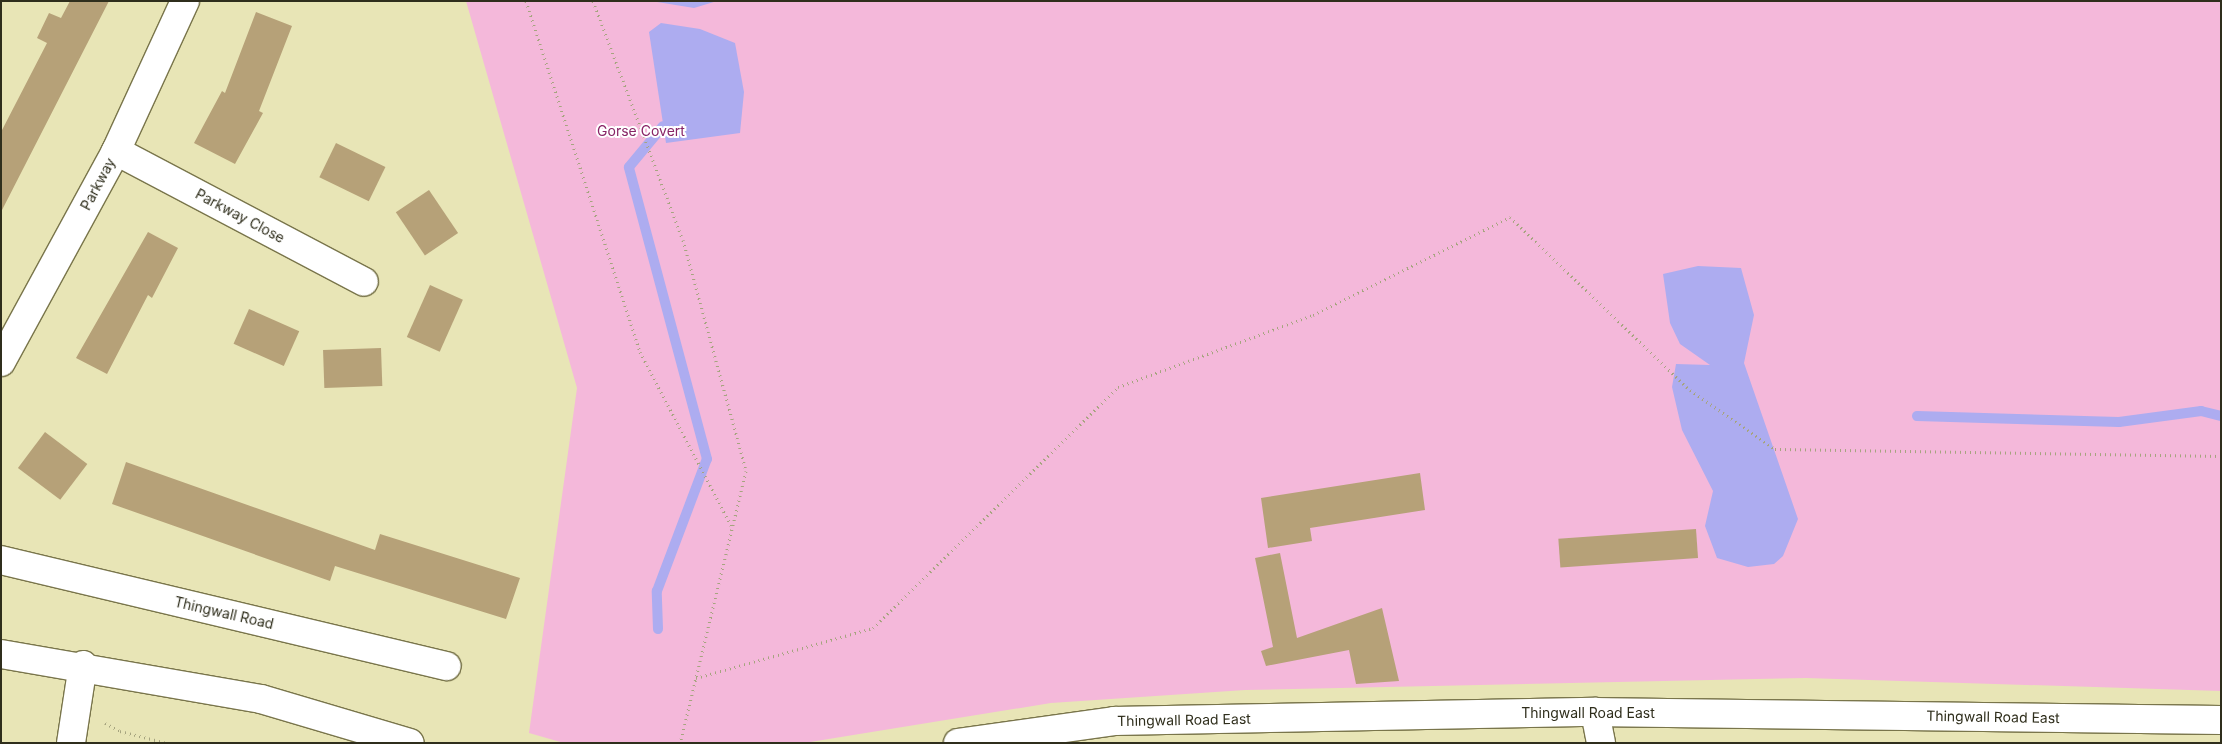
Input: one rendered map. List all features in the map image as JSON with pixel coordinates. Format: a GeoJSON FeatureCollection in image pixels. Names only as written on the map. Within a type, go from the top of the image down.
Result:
{"type":"FeatureCollection","features":[{"type":"Feature","properties":{"kind":"street","name":"Parkway"},"geometry":{"type":"LineString","coordinates":[[1,362],[116,151],[185,1]]}},
{"type":"Feature","properties":{"kind":"street","name":"Parkway Close"},"geometry":{"type":"LineString","coordinates":[[116,151],[364,282]]}},
{"type":"Feature","properties":{"kind":"street","name":"Thingwall Road"},"geometry":{"type":"LineString","coordinates":[[1,560],[447,666]]}},
{"type":"Feature","properties":{"kind":"street"},"geometry":{"type":"LineString","coordinates":[[1,654],[83,665],[261,699],[410,743]]}},
{"type":"Feature","properties":{"kind":"street"},"geometry":{"type":"LineString","coordinates":[[71,743],[83,665]]}},
{"type":"Feature","properties":{"kind":"street"},"geometry":{"type":"LineString","coordinates":[[1595,712],[1602,743]]}},
{"type":"Feature","properties":{"kind":"street","name":"Thingwall Road East"},"geometry":{"type":"LineString","coordinates":[[958,743],[1114,721],[1595,712],[2221,720]]}},
{"type":"Feature","properties":{"kind":"path"},"geometry":{"type":"LineString","coordinates":[[526,1],[640,352],[732,528]]}},
{"type":"Feature","properties":{"kind":"path"},"geometry":{"type":"LineString","coordinates":[[593,1],[683,240],[746,471],[680,743]]}},
{"type":"Feature","properties":{"kind":"path"},"geometry":{"type":"LineString","coordinates":[[696,678],[873,628],[1118,388],[1313,315],[1510,217],[1690,390],[1775,448],[2221,456]]}},
{"type":"Feature","properties":{"kind":"path"},"geometry":{"type":"LineString","coordinates":[[76,706],[120,732],[167,743]]}},
{"type":"Feature","properties":{"kind":"green space","name":"Gorse Covert"},"geometry":{"type":"Polygon","coordinates":[[[466,1],[2221,1],[2221,691],[1806,678],[1245,690],[1051,703],[804,743],[564,743],[529,733],[577,388],[466,1]]]}},
{"type":"Feature","properties":{"kind":"water"},"geometry":{"type":"Polygon","coordinates":[[[651,1],[717,1],[694,8],[651,1]]]}},
{"type":"Feature","properties":{"kind":"water"},"geometry":{"type":"Polygon","coordinates":[[[661,23],[700,29],[735,43],[744,92],[740,133],[666,143],[649,32],[661,23]]]}},
{"type":"Feature","properties":{"kind":"water"},"geometry":{"type":"Polygon","coordinates":[[[1698,266],[1741,268],[1754,315],[1744,363],[1798,519],[1783,556],[1774,564],[1748,567],[1717,558],[1705,526],[1713,491],[1682,430],[1672,387],[1676,364],[1710,365],[1680,344],[1670,323],[1663,274],[1698,266]]]}},
{"type":"Feature","properties":{"kind":"building"},"geometry":{"type":"Polygon","coordinates":[[[70,1],[109,1],[1,212],[1,132],[47,43],[37,38],[49,13],[61,18],[70,1]]]}},
{"type":"Feature","properties":{"kind":"building"},"geometry":{"type":"Polygon","coordinates":[[[256,12],[292,26],[259,111],[263,113],[235,164],[194,143],[222,91],[225,93],[256,12]]]}},
{"type":"Feature","properties":{"kind":"building"},"geometry":{"type":"Polygon","coordinates":[[[336,143],[385,167],[369,201],[319,177],[336,143]]]}},
{"type":"Feature","properties":{"kind":"building"},"geometry":{"type":"Polygon","coordinates":[[[429,190],[458,233],[425,255],[396,212],[429,190]]]}},
{"type":"Feature","properties":{"kind":"building"},"geometry":{"type":"Polygon","coordinates":[[[148,232],[178,248],[152,298],[148,295],[107,374],[76,358],[148,232]]]}},
{"type":"Feature","properties":{"kind":"building"},"geometry":{"type":"Polygon","coordinates":[[[430,285],[463,300],[440,352],[407,337],[430,285]]]}},
{"type":"Feature","properties":{"kind":"building"},"geometry":{"type":"Polygon","coordinates":[[[249,309],[299,331],[284,366],[234,344],[249,309]]]}},
{"type":"Feature","properties":{"kind":"building"},"geometry":{"type":"Polygon","coordinates":[[[381,348],[382,386],[324,388],[323,350],[381,348]]]}},
{"type":"Feature","properties":{"kind":"building"},"geometry":{"type":"Polygon","coordinates":[[[45,432],[87,464],[60,500],[18,468],[45,432]]]}},
{"type":"Feature","properties":{"kind":"building"},"geometry":{"type":"Polygon","coordinates":[[[126,462],[375,550],[380,534],[520,578],[506,619],[335,566],[330,581],[112,504],[126,462]]]}},
{"type":"Feature","properties":{"kind":"building"},"geometry":{"type":"Polygon","coordinates":[[[1420,473],[1425,510],[1310,528],[1312,541],[1268,548],[1261,498],[1420,473]]]}},
{"type":"Feature","properties":{"kind":"building"},"geometry":{"type":"Polygon","coordinates":[[[1696,529],[1698,558],[1560,568],[1558,539],[1696,529]]]}},
{"type":"Feature","properties":{"kind":"building"},"geometry":{"type":"Polygon","coordinates":[[[1280,553],[1297,638],[1382,608],[1399,681],[1356,684],[1349,650],[1266,666],[1261,651],[1273,647],[1255,558],[1280,553]]]}},
{"type":"Feature","properties":{"kind":"waterway"},"geometry":{"type":"LineString","coordinates":[[658,629],[657,591],[707,459],[629,167],[663,126]]}},
{"type":"Feature","properties":{"kind":"waterway"},"geometry":{"type":"LineString","coordinates":[[1917,416],[2119,422],[2201,411],[2221,416]]}}]}
